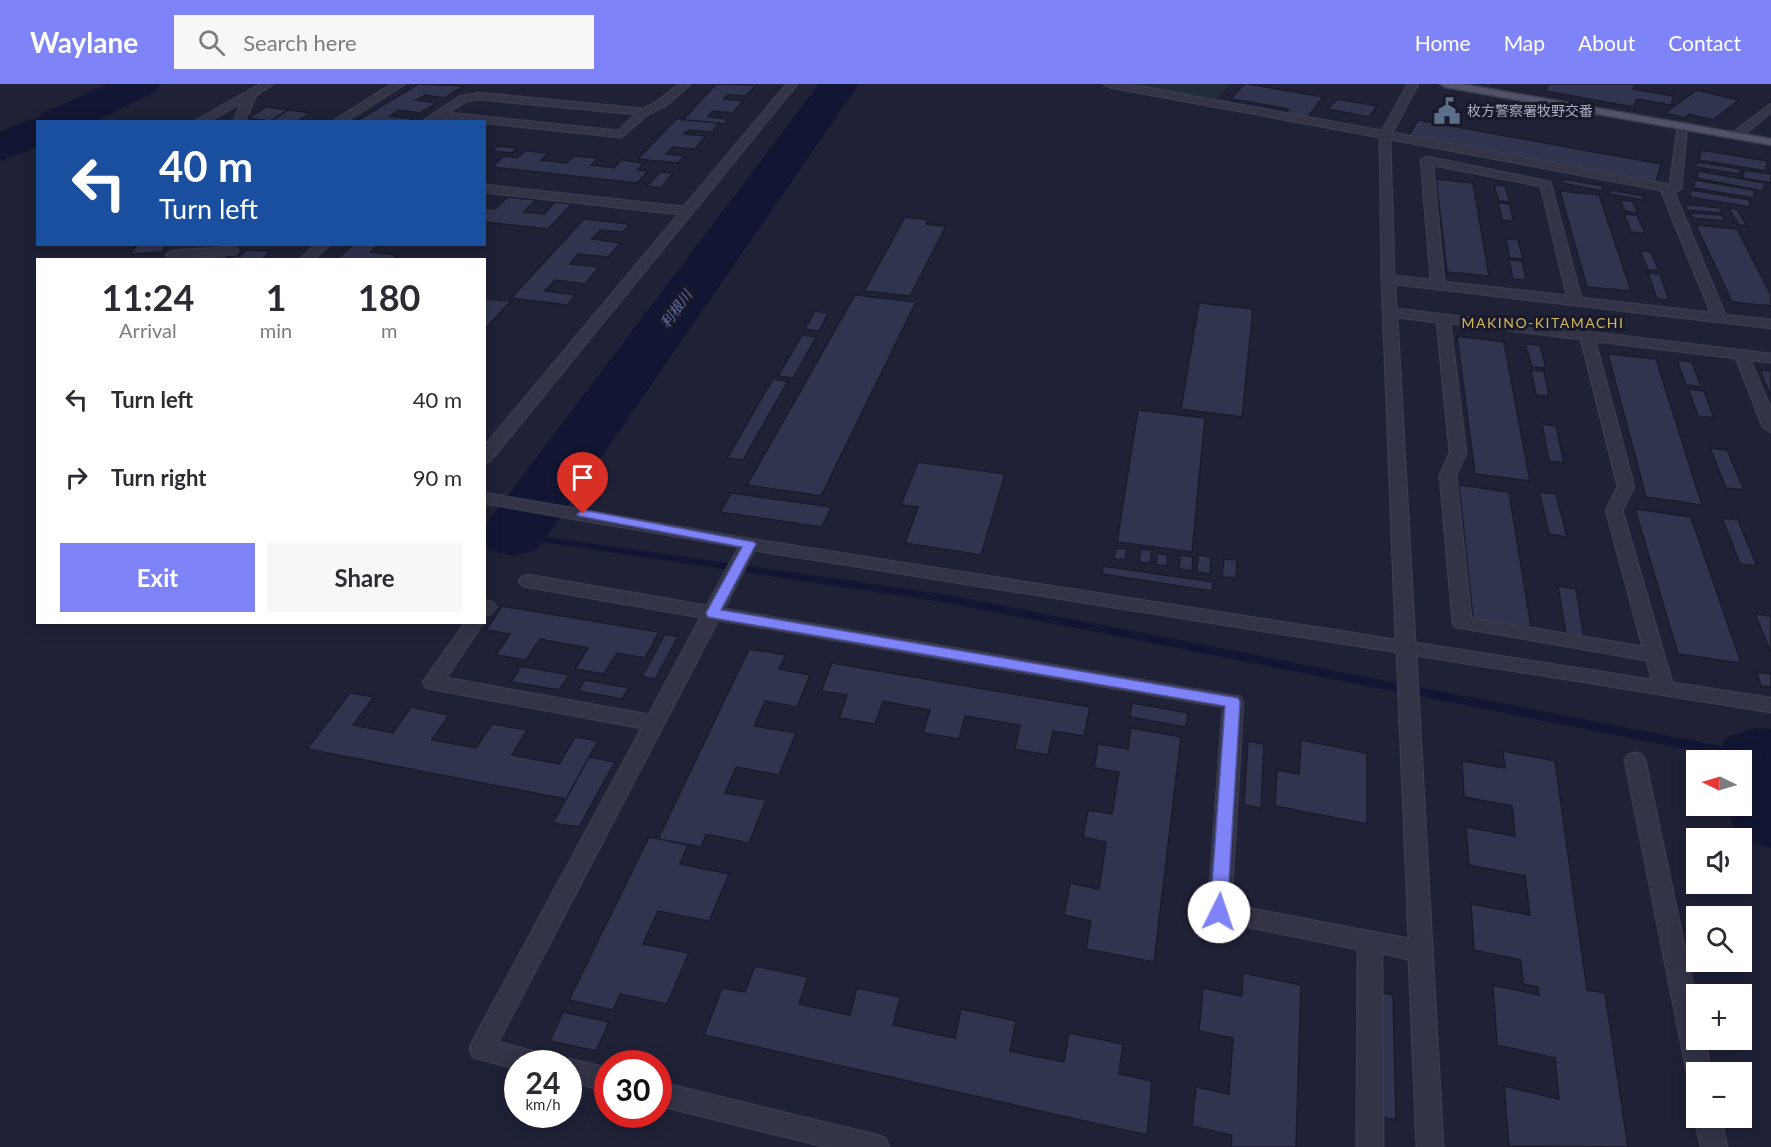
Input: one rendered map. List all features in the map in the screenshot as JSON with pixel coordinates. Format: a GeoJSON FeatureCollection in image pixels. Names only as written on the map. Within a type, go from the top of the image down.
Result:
{"type":"FeatureCollection","features":[{"type":"Feature","properties":{"kind":"main road"},"geometry":{"type":"LineString","coordinates":[[1445,84],[1771,142]]}},
{"type":"Feature","properties":{"kind":"street"},"geometry":{"type":"LineString","coordinates":[[203,120],[268,84]]}},
{"type":"Feature","properties":{"kind":"street"},"geometry":{"type":"LineString","coordinates":[[340,120],[399,84]]}},
{"type":"Feature","properties":{"kind":"street"},"geometry":{"type":"LineString","coordinates":[[438,115],[621,134],[644,112],[661,104],[685,84]]}},
{"type":"Feature","properties":{"kind":"street"},"geometry":{"type":"LineString","coordinates":[[486,456],[792,84]]}},
{"type":"Feature","properties":{"kind":"street"},"geometry":{"type":"LineString","coordinates":[[1109,84],[1675,189],[1683,126]]}},
{"type":"Feature","properties":{"kind":"street"},"geometry":{"type":"LineString","coordinates":[[1413,84],[1385,136],[1388,279],[1430,1147]]}},
{"type":"Feature","properties":{"kind":"street"},"geometry":{"type":"LineString","coordinates":[[239,120],[252,92]]}},
{"type":"Feature","properties":{"kind":"street"},"geometry":{"type":"LineString","coordinates":[[430,120],[463,99],[478,96],[644,112]]}},
{"type":"Feature","properties":{"kind":"street"},"geometry":{"type":"LineString","coordinates":[[1737,135],[1771,107]]}},
{"type":"Feature","properties":{"kind":"street"},"geometry":{"type":"LineString","coordinates":[[1438,285],[1427,160],[1546,184],[1575,301]]}},
{"type":"Feature","properties":{"kind":"street"},"geometry":{"type":"LineString","coordinates":[[486,188],[688,211]]}},
{"type":"Feature","properties":{"kind":"street"},"geometry":{"type":"LineString","coordinates":[[1666,188],[1720,318]]}},
{"type":"Feature","properties":{"kind":"street"},"geometry":{"type":"LineString","coordinates":[[307,258],[322,246]]}},
{"type":"Feature","properties":{"kind":"street"},"geometry":{"type":"LineString","coordinates":[[174,253],[232,251]]}},
{"type":"Feature","properties":{"kind":"street"},"geometry":{"type":"LineString","coordinates":[[1388,279],[1771,324]]}},
{"type":"Feature","properties":{"kind":"street"},"geometry":{"type":"LineString","coordinates":[[1390,312],[1771,358]]}},
{"type":"Feature","properties":{"kind":"street"},"geometry":{"type":"LineString","coordinates":[[1443,319],[1458,453],[1448,475],[1462,623],[1655,655]]}},
{"type":"Feature","properties":{"kind":"street"},"geometry":{"type":"LineString","coordinates":[[1587,336],[1626,487],[1614,510],[1664,688]]}},
{"type":"Feature","properties":{"kind":"street"},"geometry":{"type":"LineString","coordinates":[[1741,354],[1771,427]]}},
{"type":"Feature","properties":{"kind":"street"},"geometry":{"type":"LineString","coordinates":[[490,498],[749,544],[1771,705]]}},
{"type":"Feature","properties":{"kind":"street"},"geometry":{"type":"LineString","coordinates":[[504,1054],[483,1049],[749,544]]}},
{"type":"Feature","properties":{"kind":"street"},"geometry":{"type":"LineString","coordinates":[[528,581],[1233,702],[1219,912],[1420,951]]}},
{"type":"Feature","properties":{"kind":"street"},"geometry":{"type":"LineString","coordinates":[[475,624],[434,682],[655,723]]}},
{"type":"Feature","properties":{"kind":"street"},"geometry":{"type":"LineString","coordinates":[[1635,760],[1697,1062]]}},
{"type":"Feature","properties":{"kind":"street"},"geometry":{"type":"LineString","coordinates":[[1370,941],[1370,1147]]}},
{"type":"Feature","properties":{"kind":"street"},"geometry":{"type":"LineString","coordinates":[[672,1096],[876,1147]]}},
{"type":"Feature","properties":{"kind":"street"},"geometry":{"type":"LineString","coordinates":[[1710,1128],[1714,1147]]}},
{"type":"Feature","properties":{"kind":"shaded area"},"geometry":{"type":"Polygon","coordinates":[[[1129,84],[1230,84],[1215,100],[1129,84]]]}},
{"type":"Feature","properties":{"kind":"building"},"geometry":{"type":"Polygon","coordinates":[[[418,84],[463,86],[445,98],[425,95],[416,100],[437,103],[420,113],[399,110],[390,116],[410,120],[358,120],[418,84]]]}},
{"type":"Feature","properties":{"kind":"building"},"geometry":{"type":"Polygon","coordinates":[[[716,84],[756,85],[746,96],[727,95],[724,99],[743,101],[733,113],[713,111],[708,117],[728,119],[724,124],[683,120],[716,84]]]}},
{"type":"Feature","properties":{"kind":"building"},"geometry":{"type":"Polygon","coordinates":[[[1244,84],[1323,97],[1307,118],[1285,114],[1289,109],[1231,99],[1244,84]]]}},
{"type":"Feature","properties":{"kind":"building"},"geometry":{"type":"Polygon","coordinates":[[[1549,84],[1635,84],[1633,89],[1674,96],[1671,105],[1637,99],[1633,107],[1545,91],[1549,84]]]}},
{"type":"Feature","properties":{"kind":"building"},"geometry":{"type":"Polygon","coordinates":[[[1697,90],[1739,100],[1713,120],[1689,114],[1685,118],[1665,113],[1697,90]]]}},
{"type":"Feature","properties":{"kind":"building"},"geometry":{"type":"Polygon","coordinates":[[[1337,99],[1377,106],[1369,117],[1328,109],[1337,99]]]}},
{"type":"Feature","properties":{"kind":"building"},"geometry":{"type":"Polygon","coordinates":[[[1444,105],[1457,107],[1451,117],[1438,114],[1444,105]]]}},
{"type":"Feature","properties":{"kind":"building"},"geometry":{"type":"Polygon","coordinates":[[[266,107],[288,110],[273,120],[248,118],[266,107]]]}},
{"type":"Feature","properties":{"kind":"building"},"geometry":{"type":"Polygon","coordinates":[[[288,110],[311,113],[300,120],[273,120],[288,110]]]}},
{"type":"Feature","properties":{"kind":"building"},"geometry":{"type":"Polygon","coordinates":[[[676,119],[719,123],[712,132],[689,130],[684,134],[706,136],[695,149],[673,147],[666,154],[684,156],[678,163],[638,159],[676,119]]]}},
{"type":"Feature","properties":{"kind":"building"},"geometry":{"type":"Polygon","coordinates":[[[1418,120],[1661,164],[1656,182],[1408,136],[1418,120]]]}},
{"type":"Feature","properties":{"kind":"building"},"geometry":{"type":"Polygon","coordinates":[[[498,146],[518,148],[512,153],[491,151],[498,146]]]}},
{"type":"Feature","properties":{"kind":"building"},"geometry":{"type":"Polygon","coordinates":[[[1701,150],[1767,161],[1766,171],[1699,160],[1701,150]]]}},
{"type":"Feature","properties":{"kind":"building"},"geometry":{"type":"Polygon","coordinates":[[[525,151],[549,153],[541,160],[567,163],[574,156],[598,158],[591,165],[614,168],[621,160],[644,163],[637,170],[648,171],[637,183],[492,167],[504,156],[517,158],[525,151]]]}},
{"type":"Feature","properties":{"kind":"building"},"geometry":{"type":"Polygon","coordinates":[[[1697,162],[1740,169],[1739,174],[1696,167],[1697,162]]]}},
{"type":"Feature","properties":{"kind":"building"},"geometry":{"type":"Polygon","coordinates":[[[1744,170],[1771,174],[1771,183],[1743,178],[1744,170]]]}},
{"type":"Feature","properties":{"kind":"building"},"geometry":{"type":"Polygon","coordinates":[[[1698,171],[1765,183],[1763,191],[1696,178],[1698,171]]]}},
{"type":"Feature","properties":{"kind":"building"},"geometry":{"type":"Polygon","coordinates":[[[660,172],[673,173],[661,188],[647,186],[660,172]]]}},
{"type":"Feature","properties":{"kind":"building"},"geometry":{"type":"Polygon","coordinates":[[[1436,179],[1473,183],[1489,276],[1447,272],[1436,179]]]}},
{"type":"Feature","properties":{"kind":"building"},"geometry":{"type":"Polygon","coordinates":[[[1563,179],[1603,186],[1602,191],[1562,183],[1563,179]]]}},
{"type":"Feature","properties":{"kind":"building"},"geometry":{"type":"Polygon","coordinates":[[[1695,180],[1754,190],[1754,198],[1694,188],[1695,180]]]}},
{"type":"Feature","properties":{"kind":"building"},"geometry":{"type":"Polygon","coordinates":[[[1494,185],[1505,186],[1510,202],[1499,201],[1494,185]]]}},
{"type":"Feature","properties":{"kind":"building"},"geometry":{"type":"Polygon","coordinates":[[[1610,190],[1644,196],[1643,200],[1609,194],[1610,190]]]}},
{"type":"Feature","properties":{"kind":"building"},"geometry":{"type":"Polygon","coordinates":[[[1691,190],[1750,200],[1749,207],[1690,197],[1691,190]]]}},
{"type":"Feature","properties":{"kind":"building"},"geometry":{"type":"Polygon","coordinates":[[[1560,191],[1599,195],[1631,291],[1587,287],[1560,191]]]}},
{"type":"Feature","properties":{"kind":"building"},"geometry":{"type":"Polygon","coordinates":[[[508,197],[536,200],[524,212],[544,214],[555,202],[572,204],[548,229],[486,222],[486,208],[495,209],[508,197]]]}},
{"type":"Feature","properties":{"kind":"building"},"geometry":{"type":"Polygon","coordinates":[[[1620,200],[1632,201],[1638,213],[1625,211],[1620,200]]]}},
{"type":"Feature","properties":{"kind":"building"},"geometry":{"type":"Polygon","coordinates":[[[1498,203],[1510,204],[1513,221],[1502,220],[1498,203]]]}},
{"type":"Feature","properties":{"kind":"building"},"geometry":{"type":"Polygon","coordinates":[[[1685,204],[1720,208],[1723,213],[1688,210],[1685,204]]]}},
{"type":"Feature","properties":{"kind":"building"},"geometry":{"type":"Polygon","coordinates":[[[1728,208],[1737,209],[1747,226],[1739,225],[1728,208]]]}},
{"type":"Feature","properties":{"kind":"building"},"geometry":{"type":"Polygon","coordinates":[[[1690,213],[1722,215],[1725,221],[1693,218],[1690,213]]]}},
{"type":"Feature","properties":{"kind":"building"},"geometry":{"type":"Polygon","coordinates":[[[1624,214],[1637,215],[1645,233],[1631,232],[1624,214]]]}},
{"type":"Feature","properties":{"kind":"building"},"geometry":{"type":"Polygon","coordinates":[[[905,217],[928,220],[926,224],[946,226],[910,296],[864,291],[905,217]]]}},
{"type":"Feature","properties":{"kind":"building"},"geometry":{"type":"Polygon","coordinates":[[[584,219],[630,224],[623,232],[600,230],[592,239],[621,243],[608,257],[578,254],[570,264],[599,267],[585,284],[555,280],[545,291],[576,295],[567,305],[511,298],[584,219]]]}},
{"type":"Feature","properties":{"kind":"building"},"geometry":{"type":"Polygon","coordinates":[[[1696,225],[1737,229],[1771,295],[1771,306],[1732,302],[1696,225]]]}},
{"type":"Feature","properties":{"kind":"building"},"geometry":{"type":"Polygon","coordinates":[[[1506,239],[1518,240],[1523,259],[1510,258],[1506,239]]]}},
{"type":"Feature","properties":{"kind":"building"},"geometry":{"type":"Polygon","coordinates":[[[136,246],[166,246],[162,252],[131,254],[136,246]]]}},
{"type":"Feature","properties":{"kind":"building"},"geometry":{"type":"Polygon","coordinates":[[[352,246],[377,246],[371,252],[397,255],[394,258],[338,258],[352,246]]]}},
{"type":"Feature","properties":{"kind":"building"},"geometry":{"type":"Polygon","coordinates":[[[246,250],[270,251],[264,258],[232,258],[240,256],[246,250]]]}},
{"type":"Feature","properties":{"kind":"building"},"geometry":{"type":"Polygon","coordinates":[[[1640,251],[1651,252],[1659,271],[1648,270],[1640,251]]]}},
{"type":"Feature","properties":{"kind":"building"},"geometry":{"type":"Polygon","coordinates":[[[203,255],[229,255],[227,258],[200,258],[203,255]]]}},
{"type":"Feature","properties":{"kind":"building"},"geometry":{"type":"Polygon","coordinates":[[[1509,260],[1522,261],[1526,280],[1513,279],[1509,260]]]}},
{"type":"Feature","properties":{"kind":"building"},"geometry":{"type":"Polygon","coordinates":[[[1648,273],[1660,274],[1669,300],[1657,299],[1648,273]]]}},
{"type":"Feature","properties":{"kind":"building"},"geometry":{"type":"Polygon","coordinates":[[[855,295],[916,302],[821,496],[747,485],[855,295]]]}},
{"type":"Feature","properties":{"kind":"building"},"geometry":{"type":"Polygon","coordinates":[[[486,299],[511,301],[486,328],[486,299]]]}},
{"type":"Feature","properties":{"kind":"building"},"geometry":{"type":"Polygon","coordinates":[[[1199,303],[1253,309],[1242,417],[1181,409],[1199,303]]]}},
{"type":"Feature","properties":{"kind":"building"},"geometry":{"type":"Polygon","coordinates":[[[815,311],[828,313],[819,331],[805,329],[815,311]]]}},
{"type":"Feature","properties":{"kind":"building"},"geometry":{"type":"Polygon","coordinates":[[[802,335],[816,337],[793,378],[778,376],[802,335]]]}},
{"type":"Feature","properties":{"kind":"building"},"geometry":{"type":"Polygon","coordinates":[[[1457,336],[1504,342],[1530,481],[1475,474],[1457,336]]]}},
{"type":"Feature","properties":{"kind":"building"},"geometry":{"type":"Polygon","coordinates":[[[1525,344],[1540,345],[1546,368],[1532,367],[1525,344]]]}},
{"type":"Feature","properties":{"kind":"building"},"geometry":{"type":"Polygon","coordinates":[[[1608,354],[1656,359],[1702,505],[1646,497],[1608,354]]]}},
{"type":"Feature","properties":{"kind":"building"},"geometry":{"type":"Polygon","coordinates":[[[1677,360],[1692,362],[1701,387],[1686,385],[1677,360]]]}},
{"type":"Feature","properties":{"kind":"building"},"geometry":{"type":"Polygon","coordinates":[[[1531,370],[1544,371],[1549,396],[1536,395],[1531,370]]]}},
{"type":"Feature","properties":{"kind":"building"},"geometry":{"type":"Polygon","coordinates":[[[1760,370],[1771,371],[1771,397],[1760,370]]]}},
{"type":"Feature","properties":{"kind":"building"},"geometry":{"type":"Polygon","coordinates":[[[773,379],[788,381],[743,460],[727,458],[773,379]]]}},
{"type":"Feature","properties":{"kind":"building"},"geometry":{"type":"Polygon","coordinates":[[[1688,389],[1704,391],[1714,418],[1698,416],[1688,389]]]}},
{"type":"Feature","properties":{"kind":"building"},"geometry":{"type":"Polygon","coordinates":[[[1138,410],[1205,418],[1192,552],[1117,542],[1138,410]]]}},
{"type":"Feature","properties":{"kind":"building"},"geometry":{"type":"Polygon","coordinates":[[[1542,424],[1556,426],[1564,463],[1549,461],[1542,424]]]}},
{"type":"Feature","properties":{"kind":"building"},"geometry":{"type":"Polygon","coordinates":[[[1710,448],[1727,450],[1744,490],[1726,488],[1710,448]]]}},
{"type":"Feature","properties":{"kind":"building"},"geometry":{"type":"Polygon","coordinates":[[[918,462],[1005,474],[981,555],[905,543],[918,507],[901,505],[918,462]]]}},
{"type":"Feature","properties":{"kind":"building"},"geometry":{"type":"Polygon","coordinates":[[[1459,485],[1509,492],[1531,627],[1473,618],[1459,485]]]}},
{"type":"Feature","properties":{"kind":"building"},"geometry":{"type":"Polygon","coordinates":[[[1539,492],[1556,494],[1567,537],[1549,534],[1539,492]]]}},
{"type":"Feature","properties":{"kind":"building"},"geometry":{"type":"Polygon","coordinates":[[[731,493],[831,507],[822,527],[720,512],[731,493]]]}},
{"type":"Feature","properties":{"kind":"building"},"geometry":{"type":"Polygon","coordinates":[[[1635,509],[1691,517],[1741,663],[1678,654],[1635,509]]]}},
{"type":"Feature","properties":{"kind":"building"},"geometry":{"type":"Polygon","coordinates":[[[1722,518],[1738,520],[1757,566],[1740,564],[1722,518]]]}},
{"type":"Feature","properties":{"kind":"building"},"geometry":{"type":"Polygon","coordinates":[[[1116,548],[1127,549],[1125,560],[1114,559],[1116,548]]]}},
{"type":"Feature","properties":{"kind":"building"},"geometry":{"type":"Polygon","coordinates":[[[1141,549],[1152,550],[1150,563],[1139,562],[1141,549]]]}},
{"type":"Feature","properties":{"kind":"building"},"geometry":{"type":"Polygon","coordinates":[[[1157,553],[1168,555],[1167,566],[1156,565],[1157,553]]]}},
{"type":"Feature","properties":{"kind":"building"},"geometry":{"type":"Polygon","coordinates":[[[1180,555],[1193,557],[1192,571],[1179,569],[1180,555]]]}},
{"type":"Feature","properties":{"kind":"building"},"geometry":{"type":"Polygon","coordinates":[[[1198,555],[1211,557],[1210,574],[1197,572],[1198,555]]]}},
{"type":"Feature","properties":{"kind":"building"},"geometry":{"type":"Polygon","coordinates":[[[1224,559],[1237,560],[1236,578],[1222,577],[1224,559]]]}},
{"type":"Feature","properties":{"kind":"building"},"geometry":{"type":"Polygon","coordinates":[[[1103,566],[1213,582],[1212,591],[1102,574],[1103,566]]]}},
{"type":"Feature","properties":{"kind":"building"},"geometry":{"type":"Polygon","coordinates":[[[1558,586],[1576,589],[1584,637],[1566,633],[1558,586]]]}},
{"type":"Feature","properties":{"kind":"building"},"geometry":{"type":"Polygon","coordinates":[[[502,606],[659,632],[645,658],[617,653],[604,674],[575,669],[588,648],[540,639],[526,660],[496,655],[510,634],[486,630],[502,606]]]}},
{"type":"Feature","properties":{"kind":"building"},"geometry":{"type":"Polygon","coordinates":[[[1755,614],[1771,616],[1771,653],[1755,614]]]}},
{"type":"Feature","properties":{"kind":"building"},"geometry":{"type":"Polygon","coordinates":[[[665,634],[678,637],[655,679],[642,677],[665,634]]]}},
{"type":"Feature","properties":{"kind":"building"},"geometry":{"type":"Polygon","coordinates":[[[749,649],[786,655],[779,669],[810,675],[797,707],[765,701],[754,726],[796,733],[779,775],[736,767],[725,793],[766,800],[749,843],[706,834],[701,847],[658,839],[749,649]]]}},
{"type":"Feature","properties":{"kind":"building"},"geometry":{"type":"Polygon","coordinates":[[[832,663],[1090,707],[1084,736],[1053,731],[1048,755],[1015,749],[1020,725],[965,716],[959,739],[923,733],[930,710],[883,701],[875,724],[839,718],[847,695],[821,691],[832,663]]]}},
{"type":"Feature","properties":{"kind":"building"},"geometry":{"type":"Polygon","coordinates":[[[521,666],[569,675],[559,690],[511,682],[521,666]]]}},
{"type":"Feature","properties":{"kind":"building"},"geometry":{"type":"Polygon","coordinates":[[[1757,672],[1771,674],[1771,687],[1761,686],[1757,672]]]}},
{"type":"Feature","properties":{"kind":"building"},"geometry":{"type":"Polygon","coordinates":[[[585,680],[629,688],[622,699],[578,691],[585,680]]]}},
{"type":"Feature","properties":{"kind":"building"},"geometry":{"type":"Polygon","coordinates":[[[350,693],[374,697],[353,725],[393,733],[411,707],[449,715],[432,740],[476,748],[492,724],[527,730],[512,755],[559,764],[575,737],[598,741],[566,799],[307,749],[350,693]]]}},
{"type":"Feature","properties":{"kind":"building"},"geometry":{"type":"Polygon","coordinates":[[[1132,703],[1188,713],[1186,727],[1130,717],[1132,703]]]}},
{"type":"Feature","properties":{"kind":"building"},"geometry":{"type":"Polygon","coordinates":[[[1131,728],[1181,737],[1154,962],[1086,949],[1091,921],[1064,915],[1070,883],[1099,889],[1106,842],[1083,837],[1088,810],[1112,814],[1119,772],[1094,768],[1098,744],[1128,749],[1131,728]]]}},
{"type":"Feature","properties":{"kind":"building"},"geometry":{"type":"Polygon","coordinates":[[[1301,740],[1367,753],[1367,824],[1275,806],[1277,770],[1299,774],[1301,740]]]}},
{"type":"Feature","properties":{"kind":"building"},"geometry":{"type":"Polygon","coordinates":[[[1248,741],[1264,744],[1261,808],[1244,805],[1248,741]]]}},
{"type":"Feature","properties":{"kind":"building"},"geometry":{"type":"Polygon","coordinates":[[[1503,751],[1555,761],[1587,990],[1605,993],[1628,1147],[1509,1146],[1504,1086],[1559,1099],[1555,1058],[1497,1045],[1493,985],[1539,995],[1538,987],[1523,984],[1521,960],[1474,950],[1471,904],[1530,915],[1525,876],[1469,865],[1466,827],[1515,836],[1512,806],[1464,797],[1462,761],[1505,768],[1503,751]]]}},
{"type":"Feature","properties":{"kind":"building"},"geometry":{"type":"Polygon","coordinates":[[[589,757],[615,762],[579,827],[553,823],[589,757]]]}},
{"type":"Feature","properties":{"kind":"building"},"geometry":{"type":"Polygon","coordinates":[[[649,837],[688,845],[680,864],[729,874],[709,921],[658,911],[643,944],[689,953],[667,1004],[620,994],[613,1010],[569,1000],[649,837]]]}},
{"type":"Feature","properties":{"kind":"building"},"geometry":{"type":"Polygon","coordinates":[[[755,966],[808,977],[799,1004],[850,1015],[857,988],[900,997],[893,1025],[955,1038],[961,1009],[1016,1021],[1010,1051],[1064,1062],[1069,1033],[1123,1044],[1119,1074],[1152,1081],[1147,1135],[704,1035],[722,988],[745,992],[755,966]]]}},
{"type":"Feature","properties":{"kind":"building"},"geometry":{"type":"Polygon","coordinates":[[[1243,973],[1301,985],[1296,1147],[1231,1147],[1232,1135],[1192,1126],[1196,1087],[1229,1094],[1233,1038],[1199,1031],[1203,988],[1242,996],[1243,973]]]}},
{"type":"Feature","properties":{"kind":"building"},"geometry":{"type":"Polygon","coordinates":[[[1377,992],[1393,995],[1396,1120],[1380,1116],[1377,992]]]}},
{"type":"Feature","properties":{"kind":"building"},"geometry":{"type":"Polygon","coordinates":[[[563,1012],[609,1022],[596,1050],[550,1041],[563,1012]]]}},
{"type":"Feature","properties":{"kind":"waterway"},"geometry":{"type":"LineString","coordinates":[[62,120],[141,84]]}},
{"type":"Feature","properties":{"kind":"waterway","name":"利根川"},"geometry":{"type":"LineString","coordinates":[[513,535],[839,84]]}},
{"type":"Feature","properties":{"kind":"waterway"},"geometry":{"type":"LineString","coordinates":[[0,148],[36,132]]}},
{"type":"Feature","properties":{"kind":"waterway"},"geometry":{"type":"LineString","coordinates":[[513,535],[949,599],[1755,758]]}},
{"type":"Feature","properties":{"kind":"waterway"},"geometry":{"type":"LineString","coordinates":[[1771,759],[1755,758],[1771,816]]}},
{"type":"Feature","properties":{"kind":"place","name":"枚方警察署牧野交番"},"geometry":{"type":"Point","coordinates":[1447,111]}},
{"type":"Feature","properties":{"kind":"district","name":"MAKINO-KITAMACHI"},"geometry":{"type":"Point","coordinates":[1543,323]}},
{"type":"Feature","properties":{"kind":"route"},"geometry":{"type":"LineString","coordinates":[[583,514],[749,544],[712,613],[1233,702],[1219,912]]}}]}
